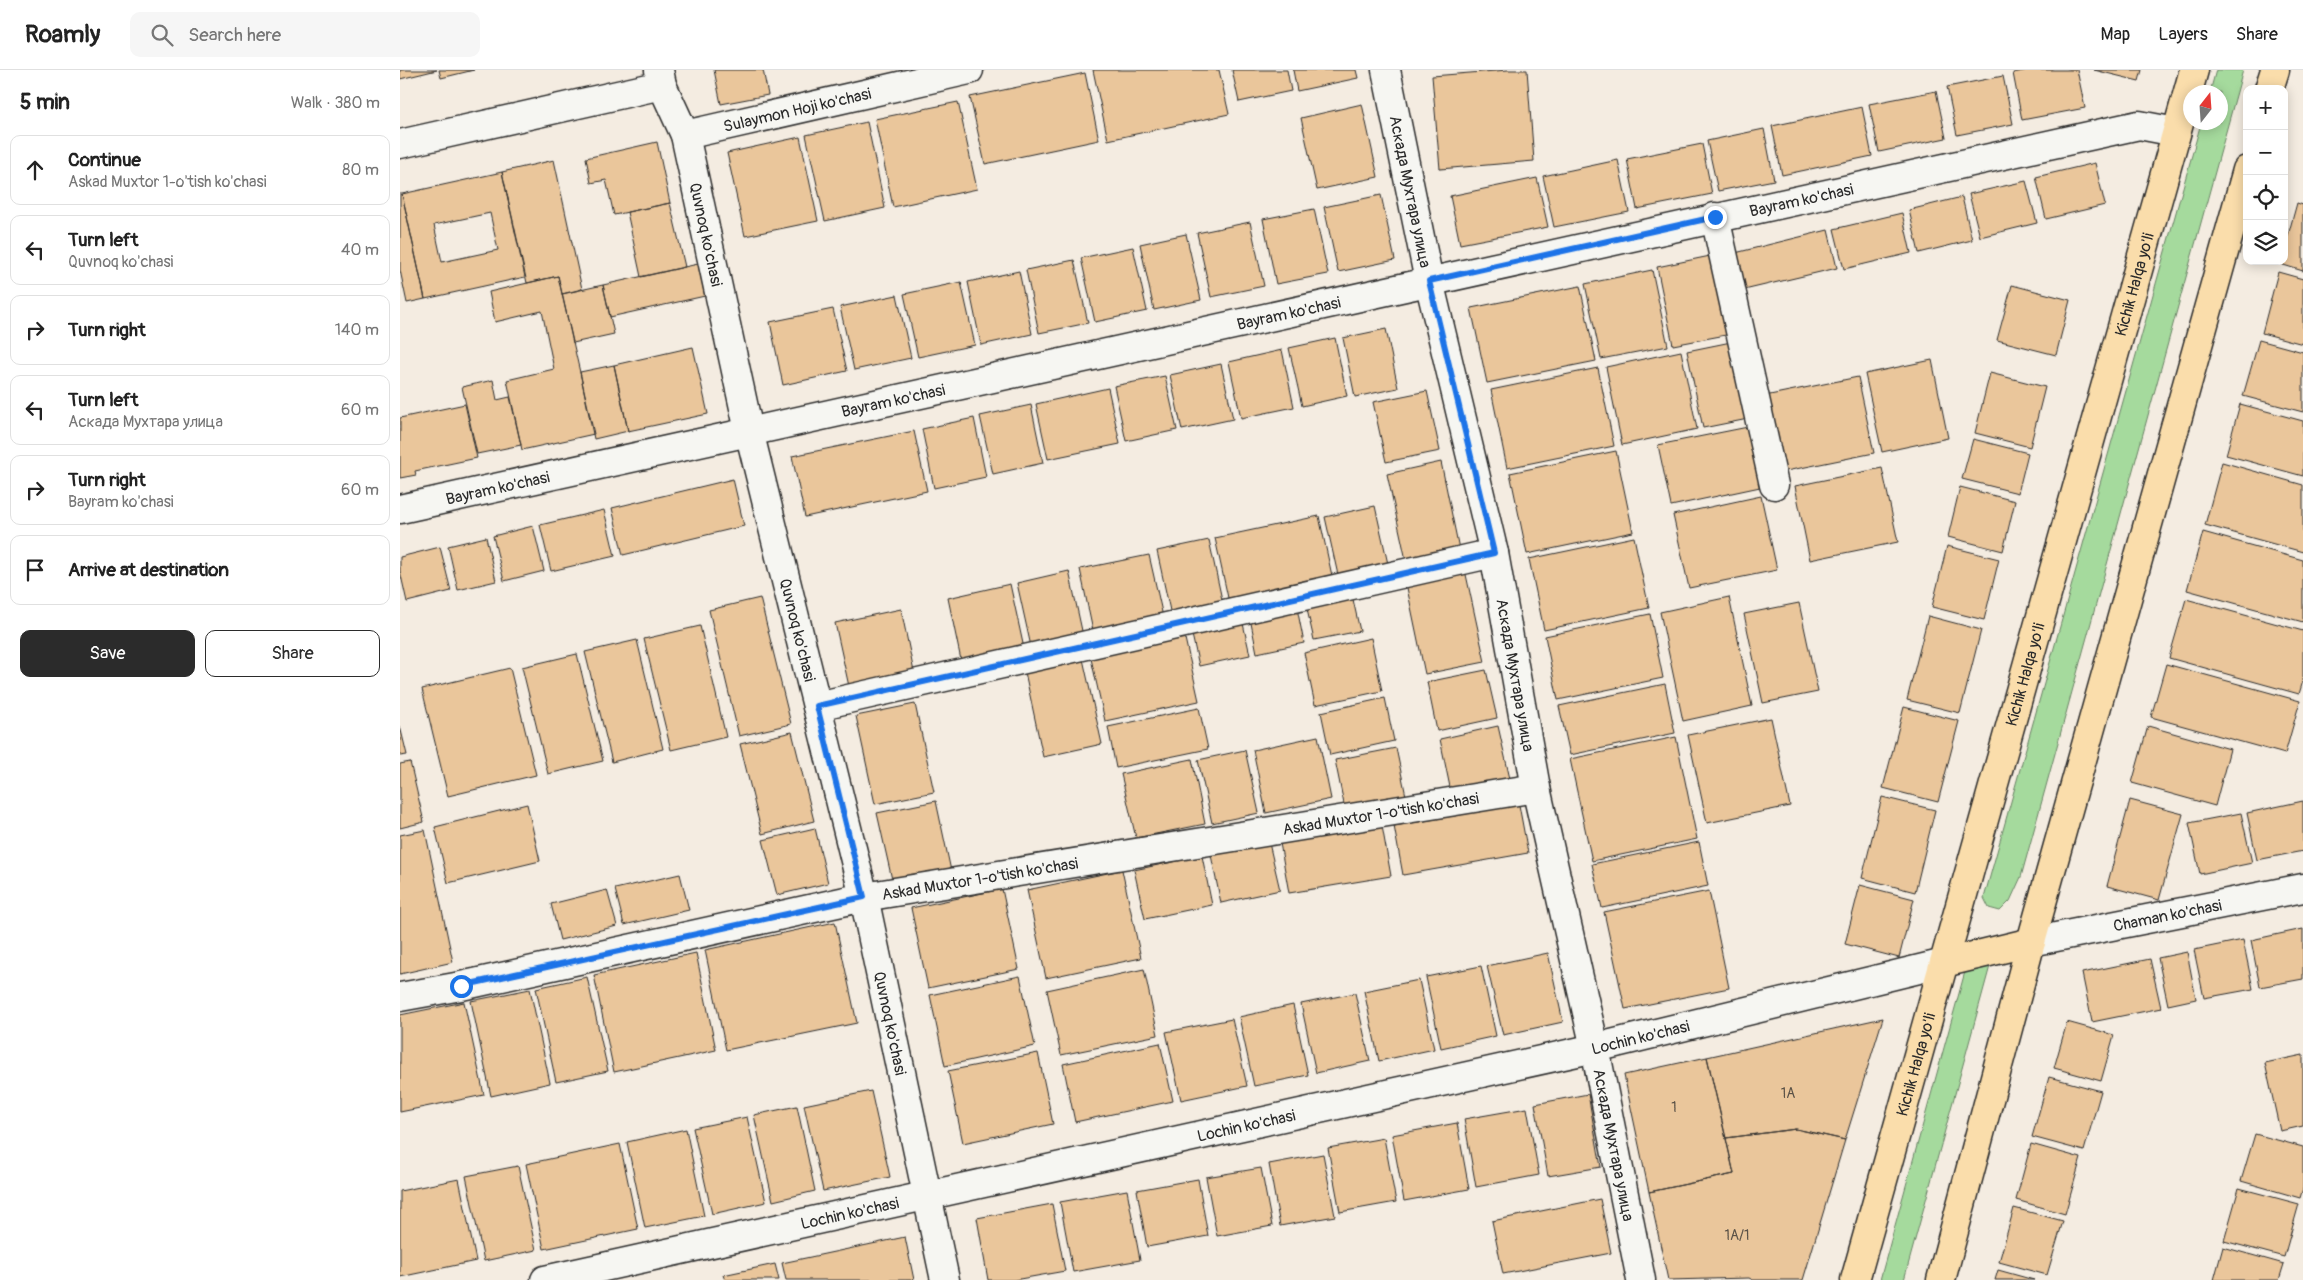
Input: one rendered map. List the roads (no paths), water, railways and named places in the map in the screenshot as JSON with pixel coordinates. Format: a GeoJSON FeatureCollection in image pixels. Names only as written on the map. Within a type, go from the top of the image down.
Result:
{"type":"FeatureCollection","features":[{"type":"Feature","properties":{"kind":"highway","name":"Kichik Halqa yo'li"},"geometry":{"type":"LineString","coordinates":[[1855,1280],[2194,70]]}},
{"type":"Feature","properties":{"kind":"highway"},"geometry":{"type":"LineString","coordinates":[[2271,85],[2275,70]]}},
{"type":"Feature","properties":{"kind":"highway"},"geometry":{"type":"LineString","coordinates":[[1941,1280],[2031,942],[2246,175]]}},
{"type":"Feature","properties":{"kind":"highway"},"geometry":{"type":"LineString","coordinates":[[1944,963],[2031,942]]}},
{"type":"Feature","properties":{"kind":"street","name":"Sulaymon Hoji ko'chasi"},"geometry":{"type":"LineString","coordinates":[[685,135],[969,70]]}},
{"type":"Feature","properties":{"kind":"street","name":"Аскада Мухтара улица"},"geometry":{"type":"LineString","coordinates":[[1386,70],[1429,281],[1494,553],[1536,788],[1595,1048],[1641,1280]]}},
{"type":"Feature","properties":{"kind":"street","name":"Quvnoq ko'chasi"},"geometry":{"type":"LineString","coordinates":[[660,77],[685,135],[750,431],[864,897],[945,1280]]}},
{"type":"Feature","properties":{"kind":"street"},"geometry":{"type":"LineString","coordinates":[[400,144],[660,77]]}},
{"type":"Feature","properties":{"kind":"street","name":"Bayram ko'chasi"},"geometry":{"type":"LineString","coordinates":[[400,509],[1715,217],[2139,125],[2176,132]]}},
{"type":"Feature","properties":{"kind":"street"},"geometry":{"type":"LineString","coordinates":[[1715,217],[1774,485]]}},
{"type":"Feature","properties":{"kind":"street"},"geometry":{"type":"LineString","coordinates":[[817,706],[1494,553]]}},
{"type":"Feature","properties":{"kind":"street","name":"Askad Muxtor 1-o'tish ko'chasi"},"geometry":{"type":"LineString","coordinates":[[400,997],[461,986],[864,897],[1536,788]]}},
{"type":"Feature","properties":{"kind":"street","name":"Chaman ko'chasi"},"geometry":{"type":"LineString","coordinates":[[2031,942],[2303,888]]}},
{"type":"Feature","properties":{"kind":"street","name":"Lochin ko'chasi"},"geometry":{"type":"LineString","coordinates":[[545,1280],[1595,1048],[1944,963]]}}]}
